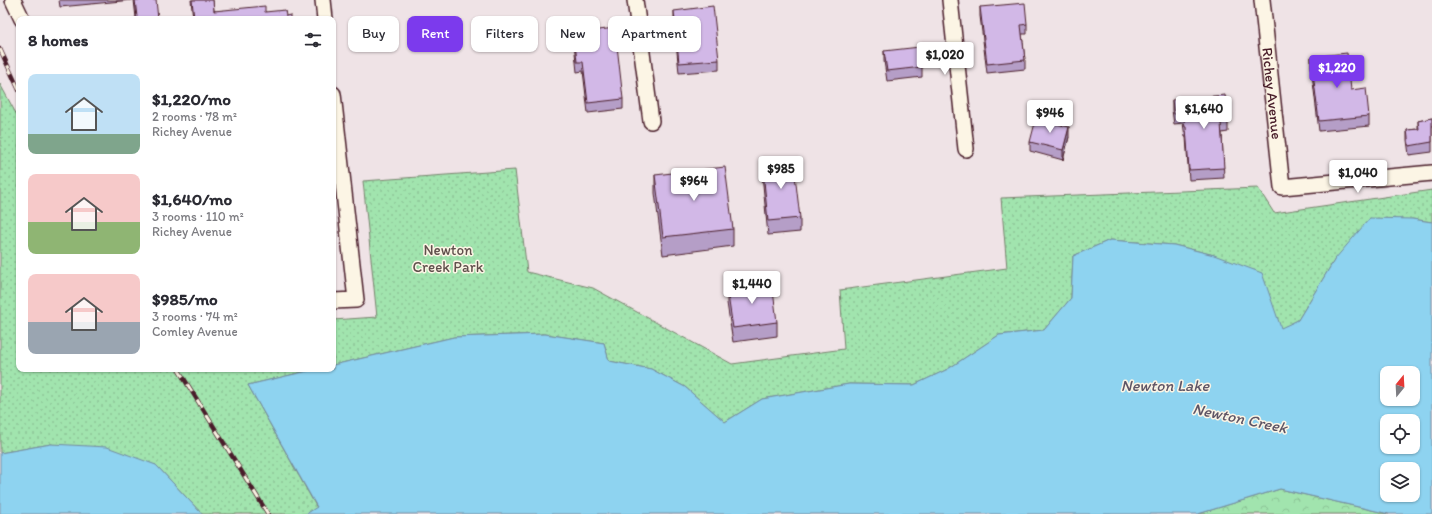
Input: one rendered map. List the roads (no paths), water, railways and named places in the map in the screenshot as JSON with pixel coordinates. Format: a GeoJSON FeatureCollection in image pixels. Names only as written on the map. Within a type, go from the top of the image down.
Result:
{"type":"FeatureCollection","features":[{"type":"Feature","properties":{"kind":"street"},"geometry":{"type":"LineString","coordinates":[[13,0],[21,16]]}},
{"type":"Feature","properties":{"kind":"street"},"geometry":{"type":"LineString","coordinates":[[322,0],[325,16]]}},
{"type":"Feature","properties":{"kind":"street"},"geometry":{"type":"LineString","coordinates":[[635,0],[651,121]]}},
{"type":"Feature","properties":{"kind":"street"},"geometry":{"type":"LineString","coordinates":[[950,0],[966,148]]}},
{"type":"Feature","properties":{"kind":"street","name":"Richey Avenue"},"geometry":{"type":"LineString","coordinates":[[1262,0],[1282,187],[1432,173]]}},
{"type":"Feature","properties":{"kind":"street"},"geometry":{"type":"LineString","coordinates":[[336,121],[356,300],[336,301]]}},
{"type":"Feature","properties":{"kind":"water","name":"Newton Lake"},"geometry":{"type":"Polygon","coordinates":[[[1370,218],[1412,219],[1432,222],[1432,514],[1389,514],[1280,489],[1198,514],[306,514],[317,507],[248,385],[303,372],[336,372],[336,364],[454,337],[545,334],[604,343],[609,361],[651,369],[685,387],[725,422],[762,399],[849,384],[914,385],[948,369],[999,335],[1044,330],[1071,298],[1073,256],[1110,240],[1174,245],[1214,255],[1262,273],[1281,328],[1298,320],[1335,259],[1370,218]]]}},
{"type":"Feature","properties":{"kind":"water"},"geometry":{"type":"Polygon","coordinates":[[[51,444],[107,447],[156,465],[202,514],[0,514],[0,453],[51,444]]]}},
{"type":"Feature","properties":{"kind":"railway"},"geometry":{"type":"LineString","coordinates":[[0,49],[16,84]]}},
{"type":"Feature","properties":{"kind":"railway"},"geometry":{"type":"LineString","coordinates":[[180,372],[268,514]]}},
{"type":"Feature","properties":{"kind":"park label","name":"Newton Creek Park"},"geometry":{"type":"Point","coordinates":[448,258]}},
{"type":"Feature","properties":{"kind":"water label","name":"Newton Creek"},"geometry":{"type":"Point","coordinates":[1240,418]}}]}
